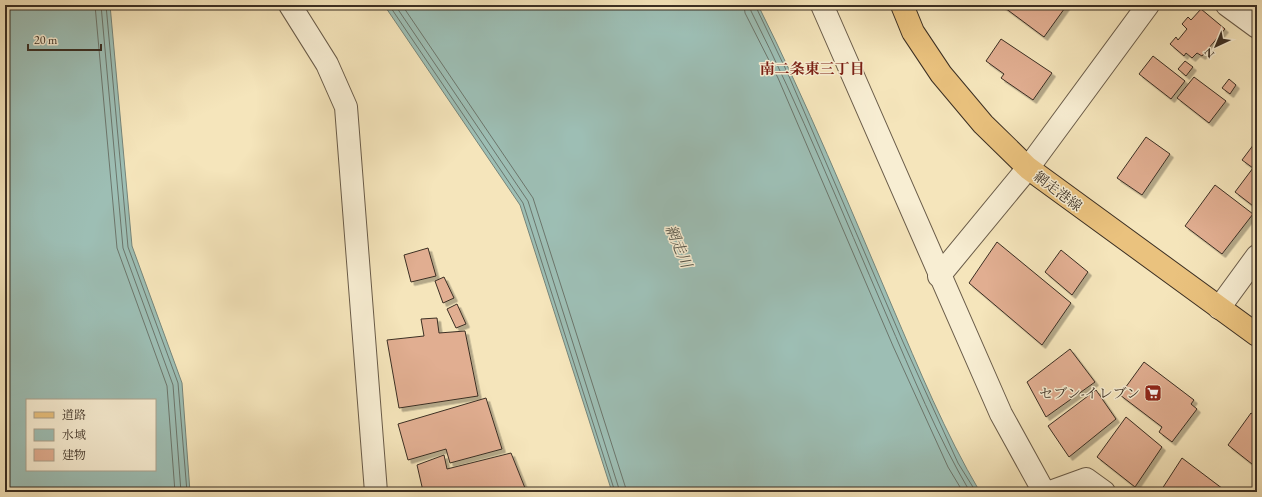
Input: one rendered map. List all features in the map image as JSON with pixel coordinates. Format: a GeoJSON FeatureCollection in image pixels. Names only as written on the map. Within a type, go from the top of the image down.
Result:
{"type":"FeatureCollection","features":[{"type":"Feature","properties":{"kind":"main road","name":"網走港線"},"geometry":{"type":"LineString","coordinates":[[902,5],[913,32],[941,74],[983,124],[1028,168],[1257,335]]}},
{"type":"Feature","properties":{"kind":"street"},"geometry":{"type":"LineString","coordinates":[[290,5],[327,64],[346,107],[376,492]]}},
{"type":"Feature","properties":{"kind":"street"},"geometry":{"type":"LineString","coordinates":[[822,5],[939,276],[1001,414],[1044,492]]}},
{"type":"Feature","properties":{"kind":"street"},"geometry":{"type":"LineString","coordinates":[[939,276],[1028,168],[1148,5]]}},
{"type":"Feature","properties":{"kind":"street"},"geometry":{"type":"LineString","coordinates":[[1227,5],[1257,27]]}},
{"type":"Feature","properties":{"kind":"street"},"geometry":{"type":"LineString","coordinates":[[1219,308],[1257,256]]}},
{"type":"Feature","properties":{"kind":"street"},"geometry":{"type":"LineString","coordinates":[[1050,492],[1086,479],[1104,492]]}},
{"type":"Feature","properties":{"kind":"water"},"geometry":{"type":"Polygon","coordinates":[[[5,5],[110,5],[132,246],[182,383],[190,492],[5,492],[5,5]]]}},
{"type":"Feature","properties":{"kind":"water","name":"網走川"},"geometry":{"type":"Polygon","coordinates":[[[384,5],[758,5],[811,117],[933,400],[955,447],[980,492],[612,492],[520,205],[384,5]]]}},
{"type":"Feature","properties":{"kind":"building"},"geometry":{"type":"Polygon","coordinates":[[[1001,5],[1067,5],[1044,37],[1001,5]]]}},
{"type":"Feature","properties":{"kind":"building"},"geometry":{"type":"Polygon","coordinates":[[[1201,9],[1225,29],[1202,56],[1197,53],[1192,58],[1186,53],[1184,56],[1170,44],[1176,37],[1178,40],[1187,29],[1182,24],[1188,17],[1191,20],[1201,9]]]}},
{"type":"Feature","properties":{"kind":"building"},"geometry":{"type":"Polygon","coordinates":[[[1001,39],[1052,73],[1033,100],[1001,78],[1004,74],[986,61],[1001,39]]]}},
{"type":"Feature","properties":{"kind":"building"},"geometry":{"type":"Polygon","coordinates":[[[1153,56],[1185,81],[1171,99],[1139,74],[1153,56]]]}},
{"type":"Feature","properties":{"kind":"building"},"geometry":{"type":"Polygon","coordinates":[[[1185,61],[1193,67],[1186,76],[1178,69],[1185,61]]]}},
{"type":"Feature","properties":{"kind":"building"},"geometry":{"type":"Polygon","coordinates":[[[1194,77],[1226,101],[1209,123],[1177,98],[1194,77]]]}},
{"type":"Feature","properties":{"kind":"building"},"geometry":{"type":"Polygon","coordinates":[[[1229,79],[1236,85],[1230,94],[1222,88],[1229,79]]]}},
{"type":"Feature","properties":{"kind":"building"},"geometry":{"type":"Polygon","coordinates":[[[1146,137],[1170,154],[1142,195],[1117,178],[1146,137]]]}},
{"type":"Feature","properties":{"kind":"building"},"geometry":{"type":"Polygon","coordinates":[[[1257,140],[1257,209],[1235,192],[1253,168],[1242,160],[1257,140]]]}},
{"type":"Feature","properties":{"kind":"building"},"geometry":{"type":"Polygon","coordinates":[[[1215,185],[1253,214],[1222,254],[1185,226],[1215,185]]]}},
{"type":"Feature","properties":{"kind":"building"},"geometry":{"type":"Polygon","coordinates":[[[997,242],[1071,303],[1042,345],[969,283],[997,242]]]}},
{"type":"Feature","properties":{"kind":"building"},"geometry":{"type":"Polygon","coordinates":[[[428,248],[436,276],[411,282],[404,255],[428,248]]]}},
{"type":"Feature","properties":{"kind":"building"},"geometry":{"type":"Polygon","coordinates":[[[1061,250],[1088,272],[1072,295],[1045,272],[1061,250]]]}},
{"type":"Feature","properties":{"kind":"building"},"geometry":{"type":"Polygon","coordinates":[[[444,277],[454,298],[443,303],[435,281],[444,277]]]}},
{"type":"Feature","properties":{"kind":"building"},"geometry":{"type":"Polygon","coordinates":[[[457,304],[466,324],[456,328],[447,309],[457,304]]]}},
{"type":"Feature","properties":{"kind":"building"},"geometry":{"type":"Polygon","coordinates":[[[437,318],[439,333],[465,331],[478,396],[399,408],[387,340],[424,336],[421,319],[437,318]]]}},
{"type":"Feature","properties":{"kind":"building"},"geometry":{"type":"Polygon","coordinates":[[[1070,349],[1095,382],[1046,417],[1027,382],[1070,349]]]}},
{"type":"Feature","properties":{"kind":"building"},"geometry":{"type":"Polygon","coordinates":[[[1144,362],[1194,400],[1191,404],[1197,409],[1172,442],[1159,432],[1162,427],[1120,395],[1144,362]]]}},
{"type":"Feature","properties":{"kind":"building"},"geometry":{"type":"Polygon","coordinates":[[[1096,390],[1116,419],[1069,457],[1048,426],[1096,390]]]}},
{"type":"Feature","properties":{"kind":"building"},"geometry":{"type":"Polygon","coordinates":[[[486,398],[502,449],[450,463],[446,449],[408,460],[398,424],[486,398]]]}},
{"type":"Feature","properties":{"kind":"building"},"geometry":{"type":"Polygon","coordinates":[[[1251,413],[1257,417],[1257,468],[1228,445],[1251,413]]]}},
{"type":"Feature","properties":{"kind":"building"},"geometry":{"type":"Polygon","coordinates":[[[1126,417],[1162,447],[1135,487],[1097,457],[1126,417]]]}},
{"type":"Feature","properties":{"kind":"building"},"geometry":{"type":"Polygon","coordinates":[[[511,453],[525,488],[514,492],[423,491],[417,465],[444,455],[447,469],[511,453]]]}},
{"type":"Feature","properties":{"kind":"building"},"geometry":{"type":"Polygon","coordinates":[[[1182,458],[1227,492],[1160,492],[1182,458]]]}},
{"type":"Feature","properties":{"kind":"place","name":"セブン-イレブン"},"geometry":{"type":"Point","coordinates":[1153,393]}},
{"type":"Feature","properties":{"kind":"district","name":"南二条東三丁目"},"geometry":{"type":"Point","coordinates":[812,68]}}]}
